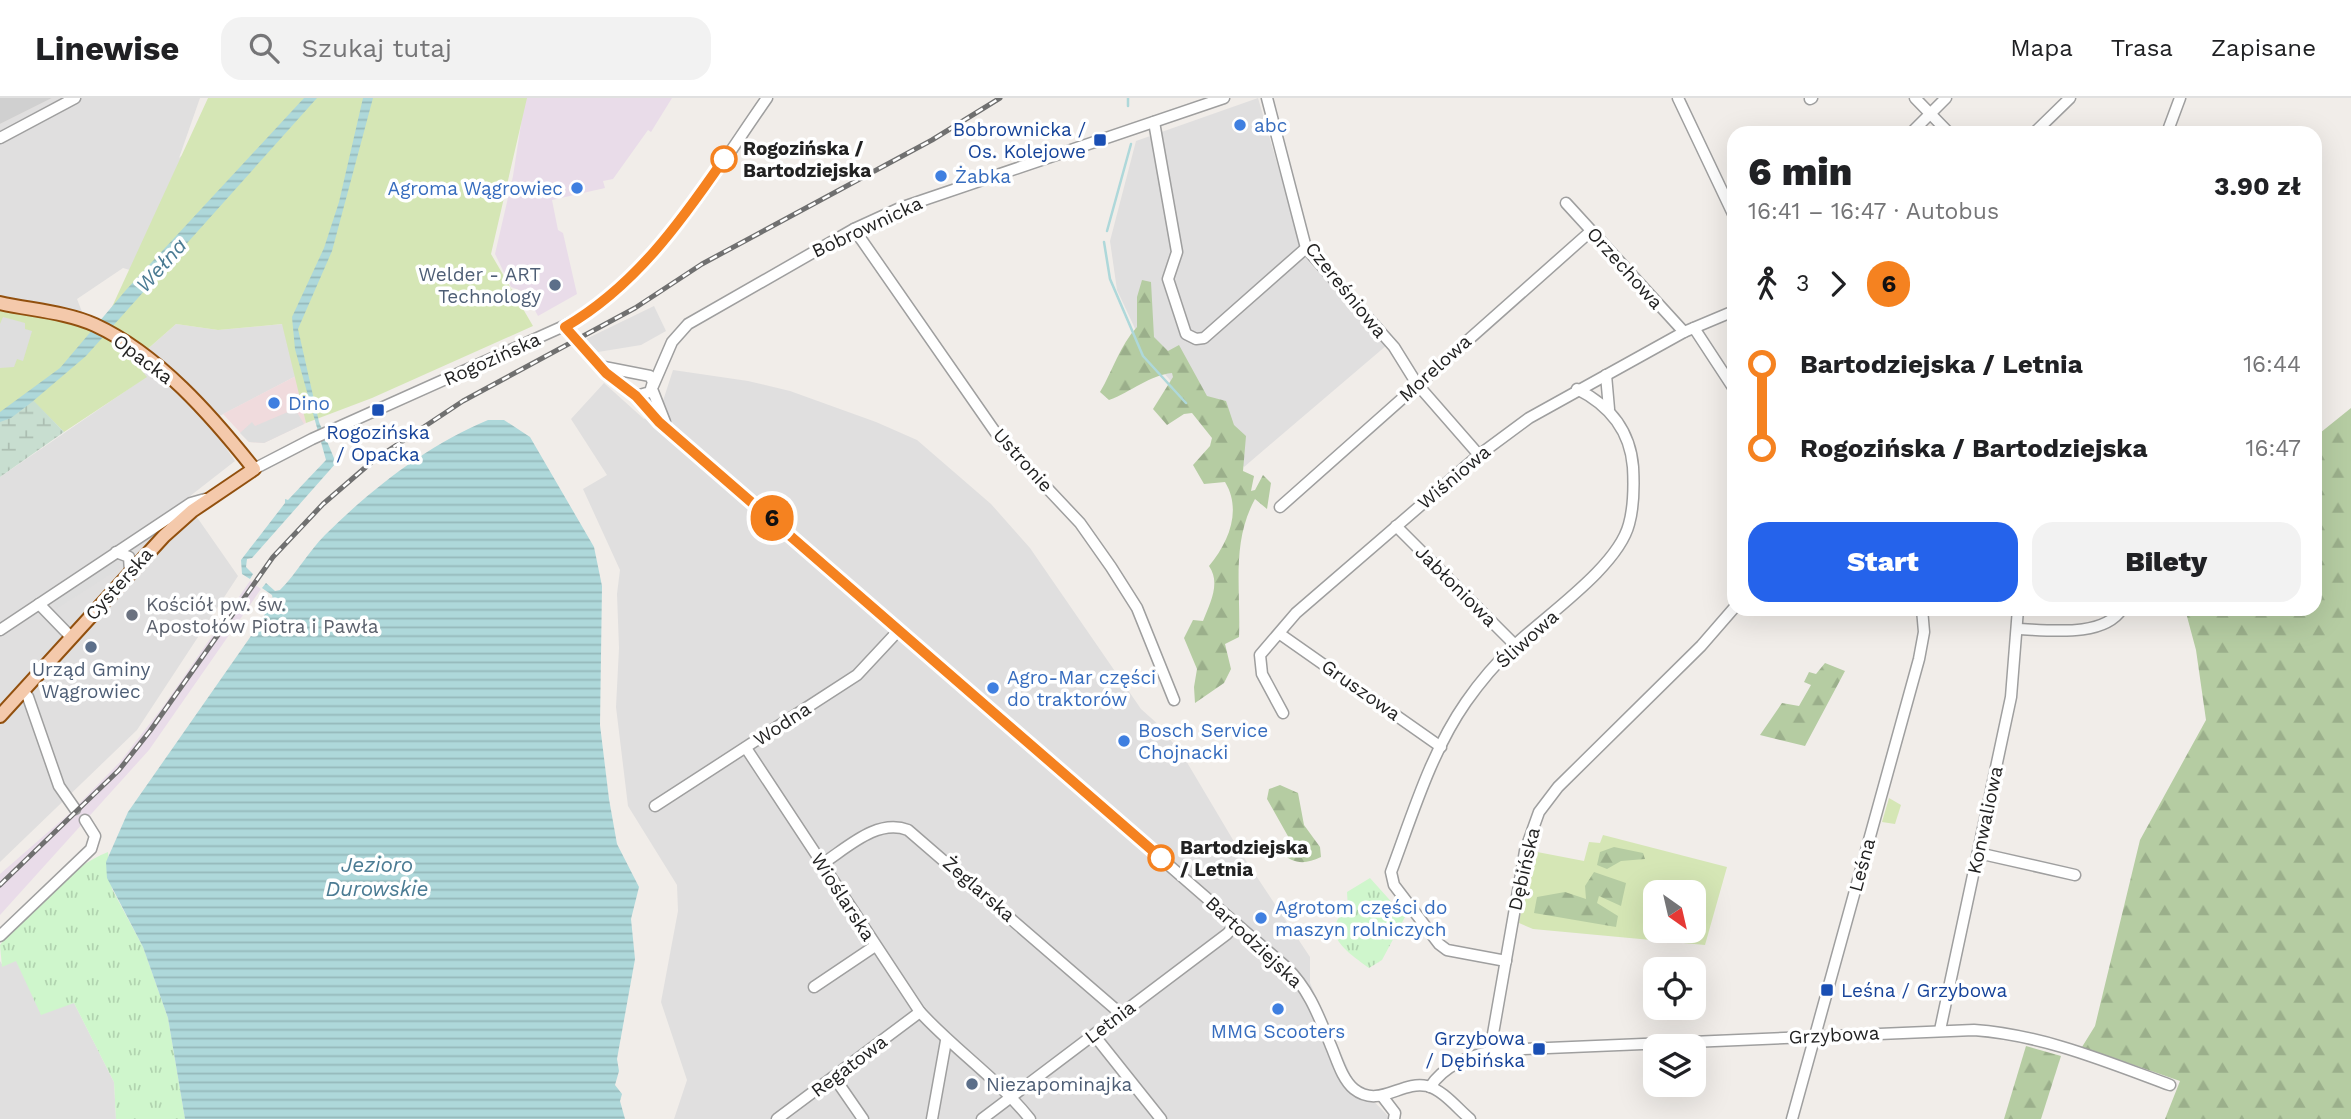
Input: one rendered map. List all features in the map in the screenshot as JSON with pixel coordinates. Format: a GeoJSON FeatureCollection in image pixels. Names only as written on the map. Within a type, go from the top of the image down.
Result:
{"type":"FeatureCollection","features":[{"type":"Feature","properties":{"kind":"main road","name":"Opacka"},"geometry":{"type":"LineString","coordinates":[[0,303],[86,322],[126,344],[197,402],[254,469]]}},
{"type":"Feature","properties":{"kind":"main road","name":"Cysterska"},"geometry":{"type":"LineString","coordinates":[[0,716],[171,529],[210,498],[254,469]]}},
{"type":"Feature","properties":{"kind":"street"},"geometry":{"type":"LineString","coordinates":[[0,138],[75,98]]}},
{"type":"Feature","properties":{"kind":"street","name":"Rogozińska"},"geometry":{"type":"LineString","coordinates":[[254,469],[312,439],[565,327],[615,291],[656,250],[697,199],[766,98]]}},
{"type":"Feature","properties":{"kind":"street","name":"Bobrownicka"},"geometry":{"type":"LineString","coordinates":[[653,387],[672,342],[688,324],[854,229],[900,208],[1224,98]]}},
{"type":"Feature","properties":{"kind":"street","name":"Czereśniowa"},"geometry":{"type":"LineString","coordinates":[[1267,98],[1306,248],[1394,347],[1417,384],[1479,455]]}},
{"type":"Feature","properties":{"kind":"street"},"geometry":{"type":"LineString","coordinates":[[1678,98],[1727,201]]}},
{"type":"Feature","properties":{"kind":"street"},"geometry":{"type":"LineString","coordinates":[[1915,98],[1942,126]]}},
{"type":"Feature","properties":{"kind":"street"},"geometry":{"type":"LineString","coordinates":[[1918,126],[1946,98]]}},
{"type":"Feature","properties":{"kind":"street"},"geometry":{"type":"LineString","coordinates":[[2041,126],[2070,98]]}},
{"type":"Feature","properties":{"kind":"street"},"geometry":{"type":"LineString","coordinates":[[2170,126],[2180,98]]}},
{"type":"Feature","properties":{"kind":"street"},"geometry":{"type":"LineString","coordinates":[[1154,122],[1177,252],[1168,279],[1186,334],[1196,339],[1204,338],[1306,248]]}},
{"type":"Feature","properties":{"kind":"street","name":"Orzechowa"},"geometry":{"type":"LineString","coordinates":[[1566,203],[1684,332]]}},
{"type":"Feature","properties":{"kind":"street","name":"Ustronie"},"geometry":{"type":"LineString","coordinates":[[854,229],[998,436],[1080,523],[1111,567],[1137,608],[1174,700]]}},
{"type":"Feature","properties":{"kind":"street","name":"Morelowa"},"geometry":{"type":"LineString","coordinates":[[1280,507],[1591,231]]}},
{"type":"Feature","properties":{"kind":"street","name":"Wiśniowa"},"geometry":{"type":"LineString","coordinates":[[1283,713],[1262,674],[1260,655],[1296,613],[1479,455],[1529,418],[1684,332],[1727,314]]}},
{"type":"Feature","properties":{"kind":"street","name":"Bartodziejska"},"geometry":{"type":"LineString","coordinates":[[565,327],[612,378],[633,393],[659,422],[1286,967],[1306,990],[1349,1085],[1363,1095],[1382,1096]]}},
{"type":"Feature","properties":{"kind":"street"},"geometry":{"type":"LineString","coordinates":[[1695,328],[1727,378]]}},
{"type":"Feature","properties":{"kind":"street"},"geometry":{"type":"LineString","coordinates":[[653,387],[647,395],[633,393],[629,381],[661,366]]}},
{"type":"Feature","properties":{"kind":"street"},"geometry":{"type":"LineString","coordinates":[[604,367],[642,373]]}},
{"type":"Feature","properties":{"kind":"street","name":"Bartodziejska"},"geometry":{"type":"LineString","coordinates":[[642,373],[653,387],[660,415],[672,431]]}},
{"type":"Feature","properties":{"kind":"street","name":"Śliwowa"},"geometry":{"type":"LineString","coordinates":[[1606,375],[1609,411]]}},
{"type":"Feature","properties":{"kind":"street","name":"Śliwowa"},"geometry":{"type":"LineString","coordinates":[[1506,961],[1447,950],[1439,944],[1394,885],[1391,872],[1441,747],[1464,705],[1515,645],[1562,608],[1618,548],[1629,526],[1634,483],[1632,455],[1609,411],[1600,401],[1577,389]]}},
{"type":"Feature","properties":{"kind":"street"},"geometry":{"type":"LineString","coordinates":[[0,630],[191,503],[210,498]]}},
{"type":"Feature","properties":{"kind":"street","name":"Jabłoniowa"},"geometry":{"type":"LineString","coordinates":[[1396,526],[1515,645]]}},
{"type":"Feature","properties":{"kind":"street"},"geometry":{"type":"LineString","coordinates":[[116,552],[129,557],[130,572]]}},
{"type":"Feature","properties":{"kind":"street"},"geometry":{"type":"LineString","coordinates":[[39,604],[71,637]]}},
{"type":"Feature","properties":{"kind":"street","name":"Dębińska"},"geometry":{"type":"LineString","coordinates":[[1490,1051],[1525,851],[1544,804],[1701,646],[1727,616]]}},
{"type":"Feature","properties":{"kind":"street","name":"Leśna"},"geometry":{"type":"LineString","coordinates":[[1792,1119],[1919,659],[1924,632],[1923,616]]}},
{"type":"Feature","properties":{"kind":"street","name":"Konwaliowa"},"geometry":{"type":"LineString","coordinates":[[1940,1030],[2014,680],[2018,616]]}},
{"type":"Feature","properties":{"kind":"street"},"geometry":{"type":"LineString","coordinates":[[2018,629],[2101,627],[2117,616]]}},
{"type":"Feature","properties":{"kind":"street","name":"Wodna"},"geometry":{"type":"LineString","coordinates":[[655,806],[857,675],[899,630]]}},
{"type":"Feature","properties":{"kind":"street","name":"Gruszowa"},"geometry":{"type":"LineString","coordinates":[[1280,634],[1441,747]]}},
{"type":"Feature","properties":{"kind":"street"},"geometry":{"type":"LineString","coordinates":[[23,691],[28,697],[59,786],[75,809]]}},
{"type":"Feature","properties":{"kind":"street","name":"Wioślarska"},"geometry":{"type":"LineString","coordinates":[[746,748],[920,1012],[946,1041],[1012,1096],[1030,1119]]}},
{"type":"Feature","properties":{"kind":"street"},"geometry":{"type":"LineString","coordinates":[[0,936],[91,849],[95,836],[85,820]]}},
{"type":"Feature","properties":{"kind":"street","name":"Żeglarska"},"geometry":{"type":"LineString","coordinates":[[822,864],[878,829],[891,826],[908,830],[1121,1014]]}},
{"type":"Feature","properties":{"kind":"street"},"geometry":{"type":"LineString","coordinates":[[1978,853],[2075,875]]}},
{"type":"Feature","properties":{"kind":"street","name":"Letnia"},"geometry":{"type":"LineString","coordinates":[[982,1119],[1227,934],[1236,923]]}},
{"type":"Feature","properties":{"kind":"street"},"geometry":{"type":"LineString","coordinates":[[814,987],[875,946]]}},
{"type":"Feature","properties":{"kind":"street","name":"Regatowa"},"geometry":{"type":"LineString","coordinates":[[777,1119],[920,1012]]}},
{"type":"Feature","properties":{"kind":"street","name":"Grzybowa"},"geometry":{"type":"LineString","coordinates":[[1490,1051],[1940,1030],[2021,1035],[2070,1048],[2169,1085]]}},
{"type":"Feature","properties":{"kind":"street"},"geometry":{"type":"LineString","coordinates":[[1094,1035],[1161,1119]]}},
{"type":"Feature","properties":{"kind":"street"},"geometry":{"type":"LineString","coordinates":[[932,1119],[946,1041]]}},
{"type":"Feature","properties":{"kind":"street"},"geometry":{"type":"LineString","coordinates":[[1430,1087],[1448,1068],[1490,1051]]}},
{"type":"Feature","properties":{"kind":"street"},"geometry":{"type":"LineString","coordinates":[[834,1077],[863,1119]]}},
{"type":"Feature","properties":{"kind":"street"},"geometry":{"type":"LineString","coordinates":[[1394,1119],[1395,1113],[1382,1096],[1419,1085],[1430,1087],[1469,1119]]}},
{"type":"Feature","properties":{"kind":"shaded area"},"geometry":{"type":"Polygon","coordinates":[[[0,98],[52,98],[0,124],[0,98]]]}},
{"type":"Feature","properties":{"kind":"shaded area"},"geometry":{"type":"Polygon","coordinates":[[[52,98],[200,98],[179,158],[194,145],[140,273],[123,268],[77,299],[86,322],[0,303],[0,124],[52,98]]]}},
{"type":"Feature","properties":{"kind":"shaded area"},"geometry":{"type":"Polygon","coordinates":[[[525,98],[672,98],[651,132],[648,130],[613,179],[603,181],[605,188],[552,200],[558,230],[563,233],[577,294],[538,316],[525,292],[511,287],[495,254],[513,176],[525,98]]]}},
{"type":"Feature","properties":{"kind":"shaded area"},"geometry":{"type":"Polygon","coordinates":[[[1258,98],[1302,248],[1387,345],[1244,467],[1146,352],[1117,290],[1110,241],[1136,141],[1258,98]]]}},
{"type":"Feature","properties":{"kind":"shaded area"},"geometry":{"type":"Polygon","coordinates":[[[654,306],[666,331],[641,345],[598,352],[586,339],[654,306]]]}},
{"type":"Feature","properties":{"kind":"shaded area"},"geometry":{"type":"Polygon","coordinates":[[[3,317],[25,323],[25,329],[32,331],[23,361],[17,359],[14,367],[0,368],[0,324],[3,317]]]}},
{"type":"Feature","properties":{"kind":"shaded area"},"geometry":{"type":"Polygon","coordinates":[[[176,324],[218,330],[283,324],[296,376],[208,422],[235,461],[185,500],[238,576],[137,730],[0,862],[0,477],[146,377],[134,361],[176,324]]]}},
{"type":"Feature","properties":{"kind":"shaded area"},"geometry":{"type":"Polygon","coordinates":[[[673,370],[748,381],[790,391],[876,422],[917,440],[991,504],[1030,548],[1141,709],[1160,726],[1185,759],[1239,850],[1310,957],[1310,983],[1353,1080],[1391,1119],[674,1119],[687,1080],[661,1002],[678,911],[677,885],[628,806],[616,707],[619,648],[617,594],[620,570],[583,489],[607,475],[571,419],[604,383],[644,419],[661,407],[673,370]]]}},
{"type":"Feature","properties":{"kind":"shaded area"},"geometry":{"type":"Polygon","coordinates":[[[296,376],[306,423],[264,443],[249,442],[223,414],[296,376]]]}},
{"type":"Feature","properties":{"kind":"shaded area"},"geometry":{"type":"Polygon","coordinates":[[[295,409],[304,424],[264,443],[249,442],[240,433],[252,422],[255,426],[295,409]]]}},
{"type":"Feature","properties":{"kind":"shaded area"},"geometry":{"type":"Polygon","coordinates":[[[119,559],[120,568],[56,609],[53,601],[119,559]]]}},
{"type":"Feature","properties":{"kind":"shaded area"},"geometry":{"type":"Polygon","coordinates":[[[250,581],[261,589],[149,750],[0,915],[0,874],[70,813],[120,762],[165,704],[250,581]]]}},
{"type":"Feature","properties":{"kind":"shaded area"},"geometry":{"type":"Polygon","coordinates":[[[16,960],[74,1003],[114,1082],[116,1119],[0,1119],[0,961],[3,966],[16,960]]]}},
{"type":"Feature","properties":{"kind":"green space"},"geometry":{"type":"Polygon","coordinates":[[[208,98],[527,98],[491,254],[533,326],[372,398],[306,423],[282,324],[218,330],[176,324],[134,361],[147,377],[64,432],[31,399],[0,418],[0,303],[86,322],[100,333],[208,98]]]}},
{"type":"Feature","properties":{"kind":"green space"},"geometry":{"type":"Polygon","coordinates":[[[1142,280],[1151,282],[1154,337],[1168,351],[1179,345],[1207,396],[1226,401],[1234,425],[1246,436],[1243,471],[1254,476],[1251,491],[1255,490],[1263,475],[1271,483],[1267,509],[1255,499],[1243,532],[1239,566],[1239,637],[1225,644],[1231,669],[1224,683],[1195,703],[1197,669],[1184,638],[1193,620],[1203,621],[1211,600],[1214,579],[1209,566],[1227,536],[1233,515],[1232,504],[1225,482],[1204,484],[1193,465],[1210,446],[1212,438],[1192,413],[1184,414],[1167,425],[1153,409],[1173,377],[1172,373],[1156,377],[1109,400],[1100,392],[1121,350],[1137,327],[1137,297],[1142,280]]]}},
{"type":"Feature","properties":{"kind":"green space"},"geometry":{"type":"Polygon","coordinates":[[[31,398],[64,432],[0,477],[0,418],[31,398]]]}},
{"type":"Feature","properties":{"kind":"green space"},"geometry":{"type":"Polygon","coordinates":[[[2351,408],[2351,1119],[2165,1119],[2180,1081],[2082,1047],[2095,1026],[2140,840],[2206,720],[2196,650],[2187,616],[2322,616],[2322,431],[2351,408]]]}},
{"type":"Feature","properties":{"kind":"green space"},"geometry":{"type":"Polygon","coordinates":[[[1825,663],[1845,671],[1805,746],[1760,735],[1782,703],[1799,706],[1811,685],[1804,682],[1809,672],[1816,674],[1825,663]]]}},
{"type":"Feature","properties":{"kind":"green space"},"geometry":{"type":"Polygon","coordinates":[[[1280,785],[1298,793],[1304,825],[1320,847],[1321,857],[1299,862],[1280,852],[1289,838],[1267,799],[1269,789],[1280,785]]]}},
{"type":"Feature","properties":{"kind":"green space"},"geometry":{"type":"Polygon","coordinates":[[[1889,798],[1901,805],[1895,824],[1882,822],[1889,798]]]}},
{"type":"Feature","properties":{"kind":"green space"},"geometry":{"type":"Polygon","coordinates":[[[1603,835],[1727,867],[1706,941],[1706,880],[1643,880],[1643,939],[1533,929],[1519,923],[1532,851],[1584,861],[1589,842],[1600,843],[1603,835]]]}},
{"type":"Feature","properties":{"kind":"green space"},"geometry":{"type":"Polygon","coordinates":[[[1614,847],[1643,853],[1645,859],[1621,861],[1607,869],[1597,865],[1600,852],[1614,847]]]}},
{"type":"Feature","properties":{"kind":"green space"},"geometry":{"type":"Polygon","coordinates":[[[108,852],[112,889],[143,947],[168,1018],[185,1119],[116,1119],[114,1082],[74,1003],[41,1015],[16,961],[2,967],[0,945],[22,919],[64,879],[108,852]]]}},
{"type":"Feature","properties":{"kind":"green space"},"geometry":{"type":"Polygon","coordinates":[[[1594,872],[1626,883],[1621,906],[1599,896],[1597,903],[1618,916],[1616,927],[1534,913],[1537,897],[1565,892],[1586,899],[1585,886],[1594,872]]]}},
{"type":"Feature","properties":{"kind":"green space"},"geometry":{"type":"Polygon","coordinates":[[[1370,878],[1405,917],[1382,960],[1369,968],[1339,942],[1335,926],[1348,908],[1347,892],[1370,878]]]}},
{"type":"Feature","properties":{"kind":"green space"},"geometry":{"type":"Polygon","coordinates":[[[2026,1046],[2061,1056],[2041,1119],[2004,1119],[2026,1046]]]}},
{"type":"Feature","properties":{"kind":"water","name":"Wełna"},"geometry":{"type":"Polygon","coordinates":[[[304,98],[317,98],[86,356],[32,402],[11,418],[0,422],[0,412],[60,368],[126,290],[304,98]]]}},
{"type":"Feature","properties":{"kind":"water"},"geometry":{"type":"Polygon","coordinates":[[[363,98],[373,98],[332,251],[298,329],[319,422],[336,463],[252,558],[247,559],[246,567],[253,574],[250,579],[242,574],[241,560],[285,503],[285,499],[288,500],[326,460],[295,349],[292,317],[324,248],[339,202],[363,98]]]}},
{"type":"Feature","properties":{"kind":"water","name":"Jezioro Durowskie"},"geometry":{"type":"Polygon","coordinates":[[[488,420],[504,420],[530,437],[594,547],[602,586],[600,725],[609,799],[617,844],[639,887],[631,919],[635,959],[617,1059],[619,1071],[615,1085],[622,1094],[620,1101],[625,1119],[185,1119],[168,1018],[143,947],[107,878],[106,862],[128,812],[258,626],[273,600],[272,595],[262,588],[266,583],[275,591],[280,590],[313,548],[361,501],[422,455],[488,420]]]}},
{"type":"Feature","properties":{"kind":"waterway"},"geometry":{"type":"LineString","coordinates":[[1128,98],[1128,106]]}},
{"type":"Feature","properties":{"kind":"waterway"},"geometry":{"type":"LineString","coordinates":[[1107,231],[1131,144]]}},
{"type":"Feature","properties":{"kind":"waterway"},"geometry":{"type":"LineString","coordinates":[[1104,242],[1110,279],[1143,356],[1186,403]]}},
{"type":"Feature","properties":{"kind":"railway"},"geometry":{"type":"LineString","coordinates":[[0,885],[119,770],[150,731],[273,557],[323,504],[374,460],[463,401],[635,308],[702,264],[932,140],[1000,98]]}},
{"type":"Feature","properties":{"kind":"bus line","name":"6"},"geometry":{"type":"LineString","coordinates":[[724,159],[686,213],[650,257],[603,301],[565,327],[604,367],[606,373],[629,389],[659,422],[1161,858]]}},
{"type":"Feature","properties":{"kind":"place","name":"abc"},"geometry":{"type":"Point","coordinates":[1240,125]}},
{"type":"Feature","properties":{"kind":"place","name":"Bobrownicka / Os. Kolejowe"},"geometry":{"type":"Point","coordinates":[1100,140]}},
{"type":"Feature","properties":{"kind":"place","name":"Rogozińska / Bartodziejska"},"geometry":{"type":"Point","coordinates":[724,159]}},
{"type":"Feature","properties":{"kind":"place","name":"Żabka"},"geometry":{"type":"Point","coordinates":[941,176]}},
{"type":"Feature","properties":{"kind":"place","name":"Agroma Wągrowiec"},"geometry":{"type":"Point","coordinates":[577,188]}},
{"type":"Feature","properties":{"kind":"place","name":"Welder - ART Technology"},"geometry":{"type":"Point","coordinates":[555,285]}},
{"type":"Feature","properties":{"kind":"place","name":"Dino"},"geometry":{"type":"Point","coordinates":[274,403]}},
{"type":"Feature","properties":{"kind":"place","name":"Rogozińska / Opacka"},"geometry":{"type":"Point","coordinates":[378,410]}},
{"type":"Feature","properties":{"kind":"place","name":"Kościół pw. św. Apostołów Piotra i Pawła"},"geometry":{"type":"Point","coordinates":[132,615]}},
{"type":"Feature","properties":{"kind":"place","name":"Urząd Gminy Wągrowiec"},"geometry":{"type":"Point","coordinates":[91,647]}},
{"type":"Feature","properties":{"kind":"place","name":"Agro-Mar części do traktorów"},"geometry":{"type":"Point","coordinates":[993,688]}},
{"type":"Feature","properties":{"kind":"place","name":"Bosch Service Chojnacki"},"geometry":{"type":"Point","coordinates":[1124,741]}},
{"type":"Feature","properties":{"kind":"place","name":"Bartodziejska / Letnia"},"geometry":{"type":"Point","coordinates":[1161,858]}},
{"type":"Feature","properties":{"kind":"place","name":"Agrotom części do maszyn rolniczych"},"geometry":{"type":"Point","coordinates":[1261,918]}},
{"type":"Feature","properties":{"kind":"place","name":"Leśna / Grzybowa"},"geometry":{"type":"Point","coordinates":[1827,990]}},
{"type":"Feature","properties":{"kind":"place","name":"MMG Scooters"},"geometry":{"type":"Point","coordinates":[1278,1009]}},
{"type":"Feature","properties":{"kind":"place","name":"Grzybowa / Dębińska"},"geometry":{"type":"Point","coordinates":[1539,1049]}},
{"type":"Feature","properties":{"kind":"place","name":"Niezapominajka"},"geometry":{"type":"Point","coordinates":[972,1084]}}]}
